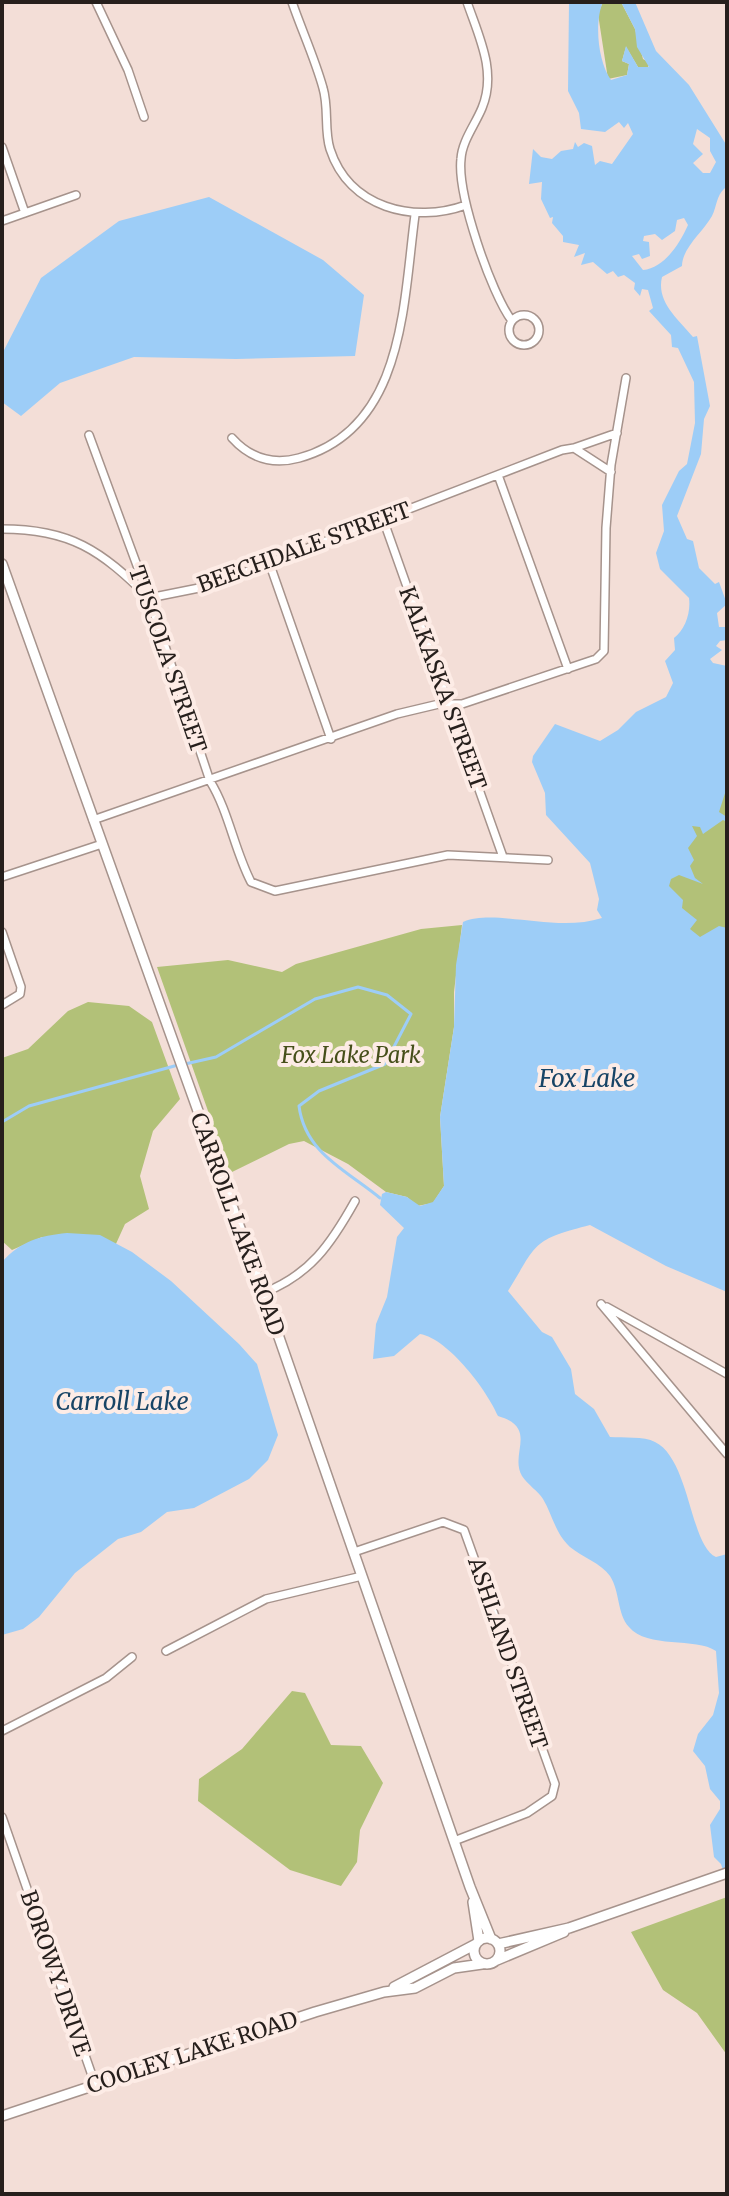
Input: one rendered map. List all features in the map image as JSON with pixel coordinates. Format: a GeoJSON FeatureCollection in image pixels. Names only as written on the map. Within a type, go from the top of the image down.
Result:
{"type":"FeatureCollection","features":[{"type":"Feature","properties":{"kind":"street"},"geometry":{"type":"LineString","coordinates":[[96,2],[128,70],[144,117]]}},
{"type":"Feature","properties":{"kind":"street"},"geometry":{"type":"LineString","coordinates":[[292,2],[323,88],[329,144],[335,161],[372,201],[415,215],[445,212],[466,205]]}},
{"type":"Feature","properties":{"kind":"street"},"geometry":{"type":"LineString","coordinates":[[467,2],[485,51],[488,75],[485,100],[461,153],[466,205],[503,307],[512,321],[510,334],[516,342],[525,345],[534,340],[538,326],[532,318],[523,315],[512,321]]}},
{"type":"Feature","properties":{"kind":"street"},"geometry":{"type":"LineString","coordinates":[[2,147],[25,213]]}},
{"type":"Feature","properties":{"kind":"street"},"geometry":{"type":"LineString","coordinates":[[2,221],[76,195]]}},
{"type":"Feature","properties":{"kind":"street"},"geometry":{"type":"LineString","coordinates":[[232,438],[243,450],[260,458],[291,460],[330,445],[364,418],[393,362],[415,215]]}},
{"type":"Feature","properties":{"kind":"street"},"geometry":{"type":"LineString","coordinates":[[93,820],[397,714],[462,704],[596,659],[604,651],[611,472],[626,378]]}},
{"type":"Feature","properties":{"kind":"street","name":"BEECHDALE STREET"},"geometry":{"type":"LineString","coordinates":[[149,598],[209,586],[498,475],[617,433]]}},
{"type":"Feature","properties":{"kind":"street","name":"TUSCOLA STREET"},"geometry":{"type":"LineString","coordinates":[[89,435],[149,598],[210,781],[222,800],[236,853],[251,882],[275,891],[448,855],[503,857]]}},
{"type":"Feature","properties":{"kind":"street"},"geometry":{"type":"LineString","coordinates":[[574,448],[611,472]]}},
{"type":"Feature","properties":{"kind":"street"},"geometry":{"type":"LineString","coordinates":[[498,475],[568,669]]}},
{"type":"Feature","properties":{"kind":"street","name":"KALKASKA STREET"},"geometry":{"type":"LineString","coordinates":[[383,519],[503,857]]}},
{"type":"Feature","properties":{"kind":"street"},"geometry":{"type":"LineString","coordinates":[[2,529],[38,529],[84,544],[149,598]]}},
{"type":"Feature","properties":{"kind":"street"},"geometry":{"type":"LineString","coordinates":[[269,562],[331,739]]}},
{"type":"Feature","properties":{"kind":"street","name":"CARROLL LAKE ROAD"},"geometry":{"type":"LineString","coordinates":[[2,564],[263,1293],[470,1887],[495,1941]]}},
{"type":"Feature","properties":{"kind":"street"},"geometry":{"type":"LineString","coordinates":[[2,877],[102,844]]}},
{"type":"Feature","properties":{"kind":"street"},"geometry":{"type":"LineString","coordinates":[[503,857],[548,860]]}},
{"type":"Feature","properties":{"kind":"street"},"geometry":{"type":"LineString","coordinates":[[2,932],[21,987],[20,994],[2,1005]]}},
{"type":"Feature","properties":{"kind":"street"},"geometry":{"type":"LineString","coordinates":[[263,1293],[291,1281],[322,1255],[355,1201]]}},
{"type":"Feature","properties":{"kind":"street"},"geometry":{"type":"LineString","coordinates":[[727,1374],[601,1304],[727,1454]]}},
{"type":"Feature","properties":{"kind":"street","name":"ASHLAND STREET"},"geometry":{"type":"LineString","coordinates":[[354,1552],[423,1526],[443,1522],[457,1524],[464,1530],[555,1784],[552,1796],[527,1813],[454,1841]]}},
{"type":"Feature","properties":{"kind":"street"},"geometry":{"type":"LineString","coordinates":[[166,1651],[266,1599],[362,1576]]}},
{"type":"Feature","properties":{"kind":"street"},"geometry":{"type":"LineString","coordinates":[[2,1731],[106,1678],[132,1657]]}},
{"type":"Feature","properties":{"kind":"street","name":"BOROWY DRIVE"},"geometry":{"type":"LineString","coordinates":[[2,1817],[95,2084]]}},
{"type":"Feature","properties":{"kind":"street"},"geometry":{"type":"LineString","coordinates":[[569,1928],[551,1940],[497,1960],[495,1941],[569,1928],[727,1873]]}},
{"type":"Feature","properties":{"kind":"street","name":"CARROLL LAKE ROAD"},"geometry":{"type":"LineString","coordinates":[[470,1887],[478,1942],[474,1956],[482,1964]]}},
{"type":"Feature","properties":{"kind":"street","name":"COOLEY LAKE ROAD"},"geometry":{"type":"LineString","coordinates":[[384,1992],[478,1942],[495,1941]]}},
{"type":"Feature","properties":{"kind":"street","name":"COOLEY LAKE ROAD"},"geometry":{"type":"LineString","coordinates":[[2,2116],[384,1992],[415,1988],[454,1968],[497,1960]]}},
{"type":"Feature","properties":{"kind":"green space"},"geometry":{"type":"Polygon","coordinates":[[[603,2],[621,2],[635,29],[643,59],[650,63],[647,69],[638,67],[626,47],[622,61],[629,64],[627,75],[608,79],[598,14],[603,2]]]}},
{"type":"Feature","properties":{"kind":"green space"},"geometry":{"type":"Polygon","coordinates":[[[727,696],[727,966],[644,897],[727,696]]]}},
{"type":"Feature","properties":{"kind":"green space","name":"Fox Lake Park"},"geometry":{"type":"Polygon","coordinates":[[[462,925],[454,992],[454,1027],[440,1117],[444,1186],[433,1203],[417,1206],[407,1197],[386,1192],[348,1164],[304,1141],[289,1144],[230,1173],[157,967],[228,960],[282,972],[296,964],[421,929],[462,925]]]}},
{"type":"Feature","properties":{"kind":"green space"},"geometry":{"type":"Polygon","coordinates":[[[88,1002],[129,1006],[152,1022],[180,1099],[153,1131],[140,1176],[149,1209],[125,1224],[115,1246],[42,1237],[12,1250],[2,1241],[2,1058],[28,1049],[68,1011],[88,1002]]]}},
{"type":"Feature","properties":{"kind":"green space"},"geometry":{"type":"Polygon","coordinates":[[[292,1691],[305,1693],[331,1745],[361,1746],[383,1783],[360,1830],[357,1862],[341,1886],[290,1870],[198,1801],[199,1779],[242,1749],[292,1691]]]}},
{"type":"Feature","properties":{"kind":"green space"},"geometry":{"type":"Polygon","coordinates":[[[727,1897],[727,2055],[697,2013],[663,1990],[631,1932],[727,1897]]]}},
{"type":"Feature","properties":{"kind":"water","name":"Fox Lake"},"geometry":{"type":"Polygon","coordinates":[[[569,2],[603,2],[599,42],[603,63],[611,80],[627,75],[629,64],[622,61],[626,46],[638,67],[649,67],[637,47],[635,29],[621,2],[635,2],[656,51],[689,85],[727,146],[725,188],[712,216],[689,246],[682,266],[662,277],[661,286],[670,310],[693,337],[697,336],[710,406],[704,419],[701,454],[677,516],[687,539],[693,541],[699,568],[715,584],[719,582],[727,604],[717,613],[719,627],[725,627],[727,621],[727,640],[720,641],[716,646],[722,650],[710,659],[713,663],[727,666],[727,787],[719,812],[727,817],[727,822],[723,820],[703,834],[700,827],[692,826],[697,836],[688,848],[694,860],[690,866],[695,878],[703,884],[679,875],[671,879],[669,886],[683,900],[682,908],[697,920],[690,929],[700,937],[719,926],[727,928],[727,1292],[666,1266],[590,1225],[557,1235],[538,1246],[508,1291],[542,1332],[552,1337],[571,1369],[575,1394],[594,1409],[610,1437],[650,1440],[667,1451],[683,1483],[707,1550],[716,1557],[727,1554],[727,1883],[721,1864],[714,1857],[710,1825],[720,1809],[720,1801],[710,1789],[705,1766],[693,1751],[698,1734],[713,1715],[719,1693],[716,1651],[696,1644],[647,1638],[629,1627],[622,1616],[610,1576],[565,1542],[543,1499],[522,1476],[517,1427],[498,1416],[477,1381],[455,1356],[431,1338],[420,1334],[394,1356],[373,1359],[376,1324],[387,1297],[397,1237],[404,1228],[380,1205],[382,1194],[386,1192],[407,1197],[420,1206],[433,1202],[444,1186],[440,1117],[454,1027],[456,965],[463,922],[492,918],[565,923],[602,918],[597,910],[599,899],[590,863],[546,815],[545,793],[532,762],[533,756],[555,724],[600,741],[618,730],[636,712],[666,697],[673,683],[665,661],[675,650],[674,638],[684,626],[689,609],[689,598],[660,569],[656,553],[664,531],[662,505],[679,471],[687,464],[695,423],[694,382],[678,348],[672,347],[671,335],[649,311],[653,308],[648,290],[642,289],[640,296],[634,289],[635,283],[624,275],[618,277],[613,271],[607,274],[593,262],[581,265],[585,253],[574,257],[579,245],[563,242],[563,236],[552,223],[553,217],[550,218],[541,199],[542,182],[529,184],[533,149],[541,157],[552,159],[561,151],[573,149],[575,142],[578,147],[584,143],[592,146],[595,165],[600,161],[612,164],[633,134],[628,123],[624,128],[619,122],[605,132],[581,129],[579,113],[568,91],[569,2]],[[697,129],[693,144],[703,154],[693,163],[703,173],[710,173],[716,162],[710,151],[710,138],[697,129]],[[684,218],[677,220],[675,231],[662,240],[655,234],[644,236],[643,241],[649,242],[650,256],[642,259],[639,254],[632,256],[643,270],[658,265],[675,248],[688,225],[684,218]]]}},
{"type":"Feature","properties":{"kind":"water"},"geometry":{"type":"Polygon","coordinates":[[[209,197],[323,260],[364,295],[355,356],[236,359],[134,357],[60,383],[21,416],[2,402],[2,354],[41,278],[119,221],[209,197]]]}},
{"type":"Feature","properties":{"kind":"water","name":"Carroll Lake"},"geometry":{"type":"Polygon","coordinates":[[[67,1233],[100,1235],[132,1252],[171,1281],[239,1344],[257,1364],[278,1435],[268,1460],[249,1479],[194,1508],[167,1512],[141,1532],[118,1539],[75,1573],[39,1617],[23,1629],[2,1635],[2,1262],[31,1241],[67,1233]]]}},
{"type":"Feature","properties":{"kind":"waterway"},"geometry":{"type":"LineString","coordinates":[[185,1064],[216,1057],[315,999],[358,987],[387,995],[411,1014],[385,1064],[319,1091],[299,1106],[309,1136],[318,1148],[380,1198]]}},
{"type":"Feature","properties":{"kind":"waterway"},"geometry":{"type":"LineString","coordinates":[[2,1122],[29,1106],[178,1065]]}}]}
